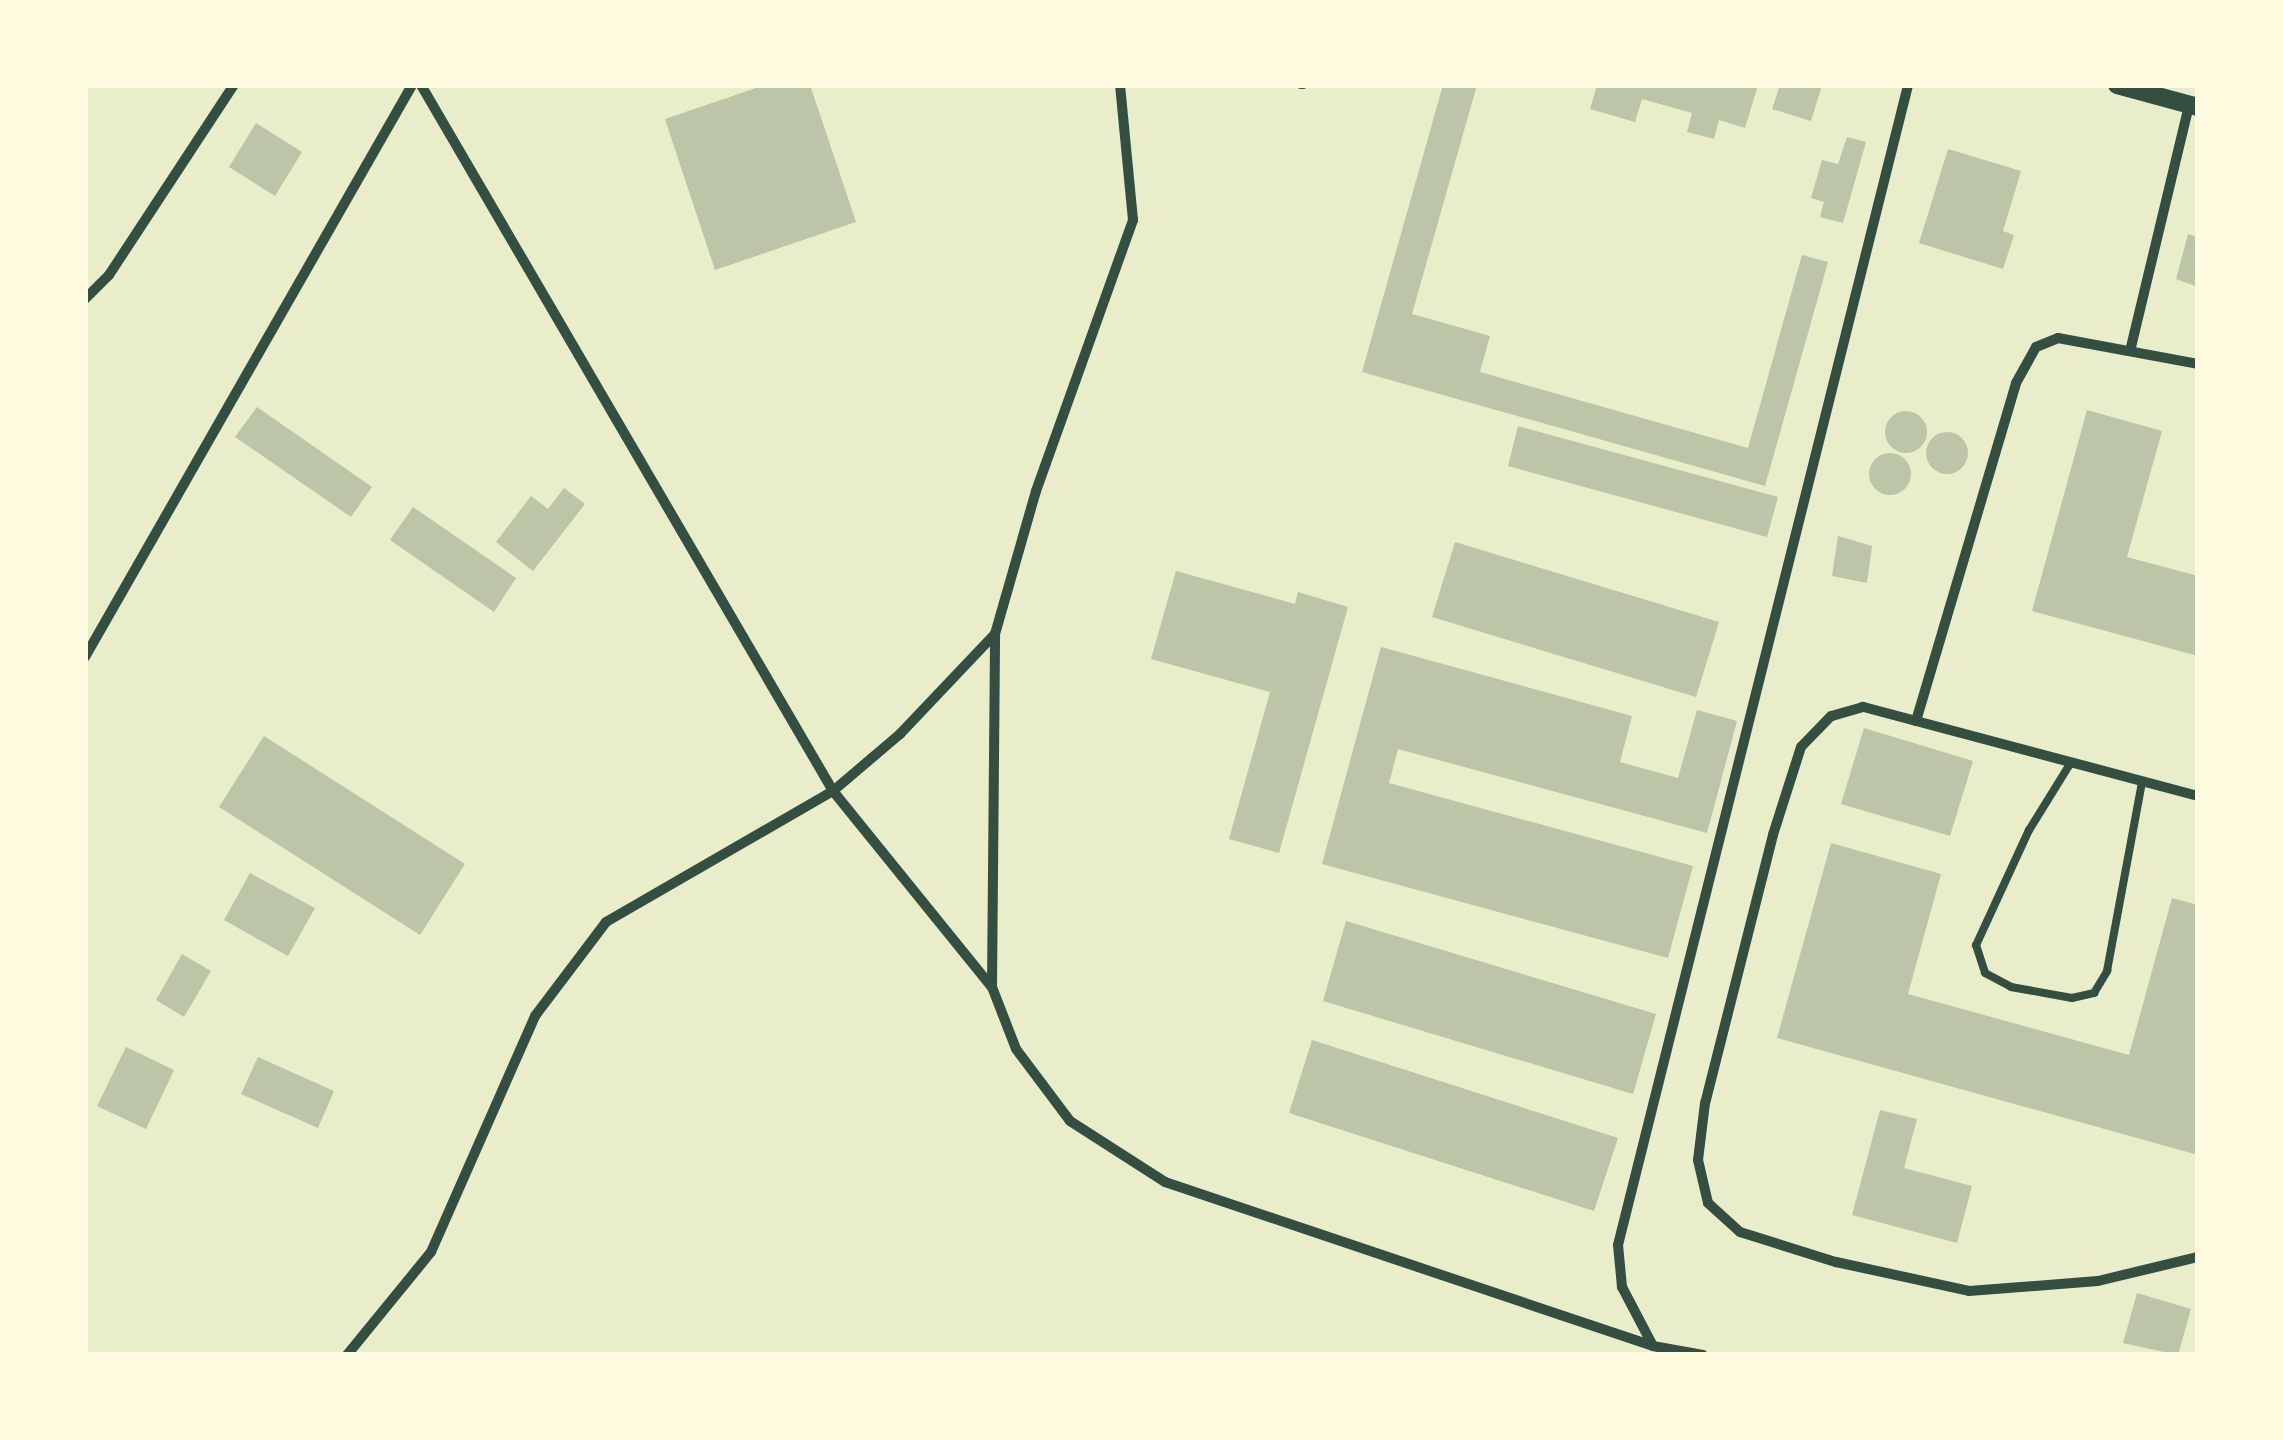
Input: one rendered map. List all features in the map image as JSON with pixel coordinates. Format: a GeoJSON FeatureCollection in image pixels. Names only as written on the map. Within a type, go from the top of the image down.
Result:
{"type":"FeatureCollection","features":[{"type":"Feature","properties":{"kind":"street"},"geometry":{"type":"LineString","coordinates":[[85,299],[109,275],[234,85]]}},
{"type":"Feature","properties":{"kind":"street"},"geometry":{"type":"LineString","coordinates":[[85,656],[412,85]]}},
{"type":"Feature","properties":{"kind":"street"},"geometry":{"type":"LineString","coordinates":[[421,85],[833,791],[992,987],[1016,1050],[1070,1121],[1165,1182],[1653,1346],[1703,1355]]}},
{"type":"Feature","properties":{"kind":"street"},"geometry":{"type":"LineString","coordinates":[[992,987],[995,634],[1036,491],[1133,220],[1120,85]]}},
{"type":"Feature","properties":{"kind":"street"},"geometry":{"type":"LineString","coordinates":[[1653,1346],[1622,1287],[1618,1245],[1908,85]]}},
{"type":"Feature","properties":{"kind":"street"},"geometry":{"type":"LineString","coordinates":[[2117,85],[2193,106],[2131,347]]}},
{"type":"Feature","properties":{"kind":"street"},"geometry":{"type":"LineString","coordinates":[[1916,721],[2016,382],[2036,347],[2058,338],[2131,347],[2198,364]]}},
{"type":"Feature","properties":{"kind":"street"},"geometry":{"type":"LineString","coordinates":[[347,1355],[431,1252],[535,1016],[606,922],[833,791],[900,734],[995,634]]}},
{"type":"Feature","properties":{"kind":"street"},"geometry":{"type":"LineString","coordinates":[[2198,796],[1863,707],[1830,716],[1801,747],[1705,1104],[1698,1160],[1708,1203],[1740,1232],[1836,1262],[1969,1291],[2098,1281],[2198,1258]]}},
{"type":"Feature","properties":{"kind":"lane"},"geometry":{"type":"LineString","coordinates":[[2070,764],[2029,830],[1976,945],[1985,973],[2011,987],[2072,998],[2094,993],[2107,971],[2142,782]]}},
{"type":"Feature","properties":{"kind":"building"},"geometry":{"type":"Polygon","coordinates":[[[765,85],[810,85],[856,222],[715,270],[665,119],[765,85]]]}},
{"type":"Feature","properties":{"kind":"building"},"geometry":{"type":"Polygon","coordinates":[[[1443,85],[1477,85],[1412,314],[1490,336],[1480,372],[1748,448],[1802,255],[1828,262],[1765,486],[1362,372],[1443,85]]]}},
{"type":"Feature","properties":{"kind":"building"},"geometry":{"type":"Polygon","coordinates":[[[1597,85],[1758,85],[1745,128],[1719,120],[1714,139],[1687,132],[1692,113],[1642,99],[1635,122],[1590,109],[1597,85]]]}},
{"type":"Feature","properties":{"kind":"building"},"geometry":{"type":"Polygon","coordinates":[[[1780,85],[1822,85],[1811,121],[1772,109],[1780,85]]]}},
{"type":"Feature","properties":{"kind":"building"},"geometry":{"type":"Polygon","coordinates":[[[256,123],[302,152],[275,196],[229,167],[256,123]]]}},
{"type":"Feature","properties":{"kind":"building"},"geometry":{"type":"Polygon","coordinates":[[[1847,137],[1866,142],[1843,223],[1820,217],[1824,202],[1811,198],[1822,160],[1838,164],[1847,137]]]}},
{"type":"Feature","properties":{"kind":"building"},"geometry":{"type":"Polygon","coordinates":[[[1948,149],[2021,171],[2003,231],[2014,235],[2003,269],[1919,243],[1948,149]]]}},
{"type":"Feature","properties":{"kind":"building"},"geometry":{"type":"Polygon","coordinates":[[[2188,234],[2198,237],[2198,287],[2176,279],[2188,234]]]}},
{"type":"Feature","properties":{"kind":"building"},"geometry":{"type":"Polygon","coordinates":[[[257,407],[372,487],[351,517],[235,437],[257,407]]]}},
{"type":"Feature","properties":{"kind":"building"},"geometry":{"type":"Polygon","coordinates":[[[2087,410],[2162,431],[2127,557],[2198,576],[2198,656],[2032,611],[2087,410]]]}},
{"type":"Feature","properties":{"kind":"building"},"geometry":{"type":"Polygon","coordinates":[[[1906,411],[1921,417],[1927,432],[1921,447],[1906,453],[1891,447],[1885,432],[1891,417],[1906,411]]]}},
{"type":"Feature","properties":{"kind":"building"},"geometry":{"type":"Polygon","coordinates":[[[1518,426],[1778,497],[1767,537],[1508,466],[1518,426]]]}},
{"type":"Feature","properties":{"kind":"building"},"geometry":{"type":"Polygon","coordinates":[[[1947,432],[1962,438],[1968,453],[1962,468],[1947,474],[1932,468],[1926,453],[1932,438],[1947,432]]]}},
{"type":"Feature","properties":{"kind":"building"},"geometry":{"type":"Polygon","coordinates":[[[1890,453],[1905,459],[1911,474],[1905,489],[1890,495],[1875,489],[1869,474],[1875,459],[1890,453]]]}},
{"type":"Feature","properties":{"kind":"building"},"geometry":{"type":"Polygon","coordinates":[[[564,488],[585,504],[533,571],[496,542],[531,496],[548,509],[564,488]]]}},
{"type":"Feature","properties":{"kind":"building"},"geometry":{"type":"Polygon","coordinates":[[[413,507],[516,578],[494,612],[390,540],[413,507]]]}},
{"type":"Feature","properties":{"kind":"building"},"geometry":{"type":"Polygon","coordinates":[[[1838,536],[1872,546],[1867,583],[1832,576],[1838,536]]]}},
{"type":"Feature","properties":{"kind":"building"},"geometry":{"type":"Polygon","coordinates":[[[1455,542],[1719,622],[1696,697],[1432,617],[1455,542]]]}},
{"type":"Feature","properties":{"kind":"building"},"geometry":{"type":"Polygon","coordinates":[[[1176,571],[1295,604],[1298,592],[1348,607],[1279,853],[1229,839],[1270,692],[1151,659],[1176,571]]]}},
{"type":"Feature","properties":{"kind":"building"},"geometry":{"type":"Polygon","coordinates":[[[1381,647],[1632,716],[1620,762],[1678,778],[1697,710],[1737,721],[1707,833],[1398,749],[1389,783],[1693,866],[1668,958],[1322,864],[1381,647]]]}},
{"type":"Feature","properties":{"kind":"building"},"geometry":{"type":"Polygon","coordinates":[[[1864,728],[1973,761],[1950,836],[1841,804],[1864,728]]]}},
{"type":"Feature","properties":{"kind":"building"},"geometry":{"type":"Polygon","coordinates":[[[264,736],[465,864],[420,935],[219,807],[264,736]]]}},
{"type":"Feature","properties":{"kind":"building"},"geometry":{"type":"Polygon","coordinates":[[[1831,843],[1941,874],[1908,994],[2129,1055],[2172,898],[2198,905],[2198,1155],[1777,1038],[1831,843]]]}},
{"type":"Feature","properties":{"kind":"building"},"geometry":{"type":"Polygon","coordinates":[[[250,873],[315,908],[288,956],[224,920],[250,873]]]}},
{"type":"Feature","properties":{"kind":"building"},"geometry":{"type":"Polygon","coordinates":[[[1346,921],[1656,1014],[1633,1094],[1323,1001],[1346,921]]]}},
{"type":"Feature","properties":{"kind":"building"},"geometry":{"type":"Polygon","coordinates":[[[182,954],[211,971],[184,1017],[156,1000],[182,954]]]}},
{"type":"Feature","properties":{"kind":"building"},"geometry":{"type":"Polygon","coordinates":[[[1312,1040],[1618,1138],[1594,1211],[1289,1113],[1312,1040]]]}},
{"type":"Feature","properties":{"kind":"building"},"geometry":{"type":"Polygon","coordinates":[[[126,1047],[174,1070],[146,1129],[97,1106],[126,1047]]]}},
{"type":"Feature","properties":{"kind":"building"},"geometry":{"type":"Polygon","coordinates":[[[258,1057],[334,1091],[318,1128],[241,1094],[258,1057]]]}},
{"type":"Feature","properties":{"kind":"building"},"geometry":{"type":"Polygon","coordinates":[[[1880,1110],[1917,1119],[1904,1168],[1972,1186],[1957,1243],[1852,1215],[1880,1110]]]}},
{"type":"Feature","properties":{"kind":"building"},"geometry":{"type":"Polygon","coordinates":[[[2137,1293],[2191,1309],[2178,1355],[2123,1343],[2137,1293]]]}}]}
